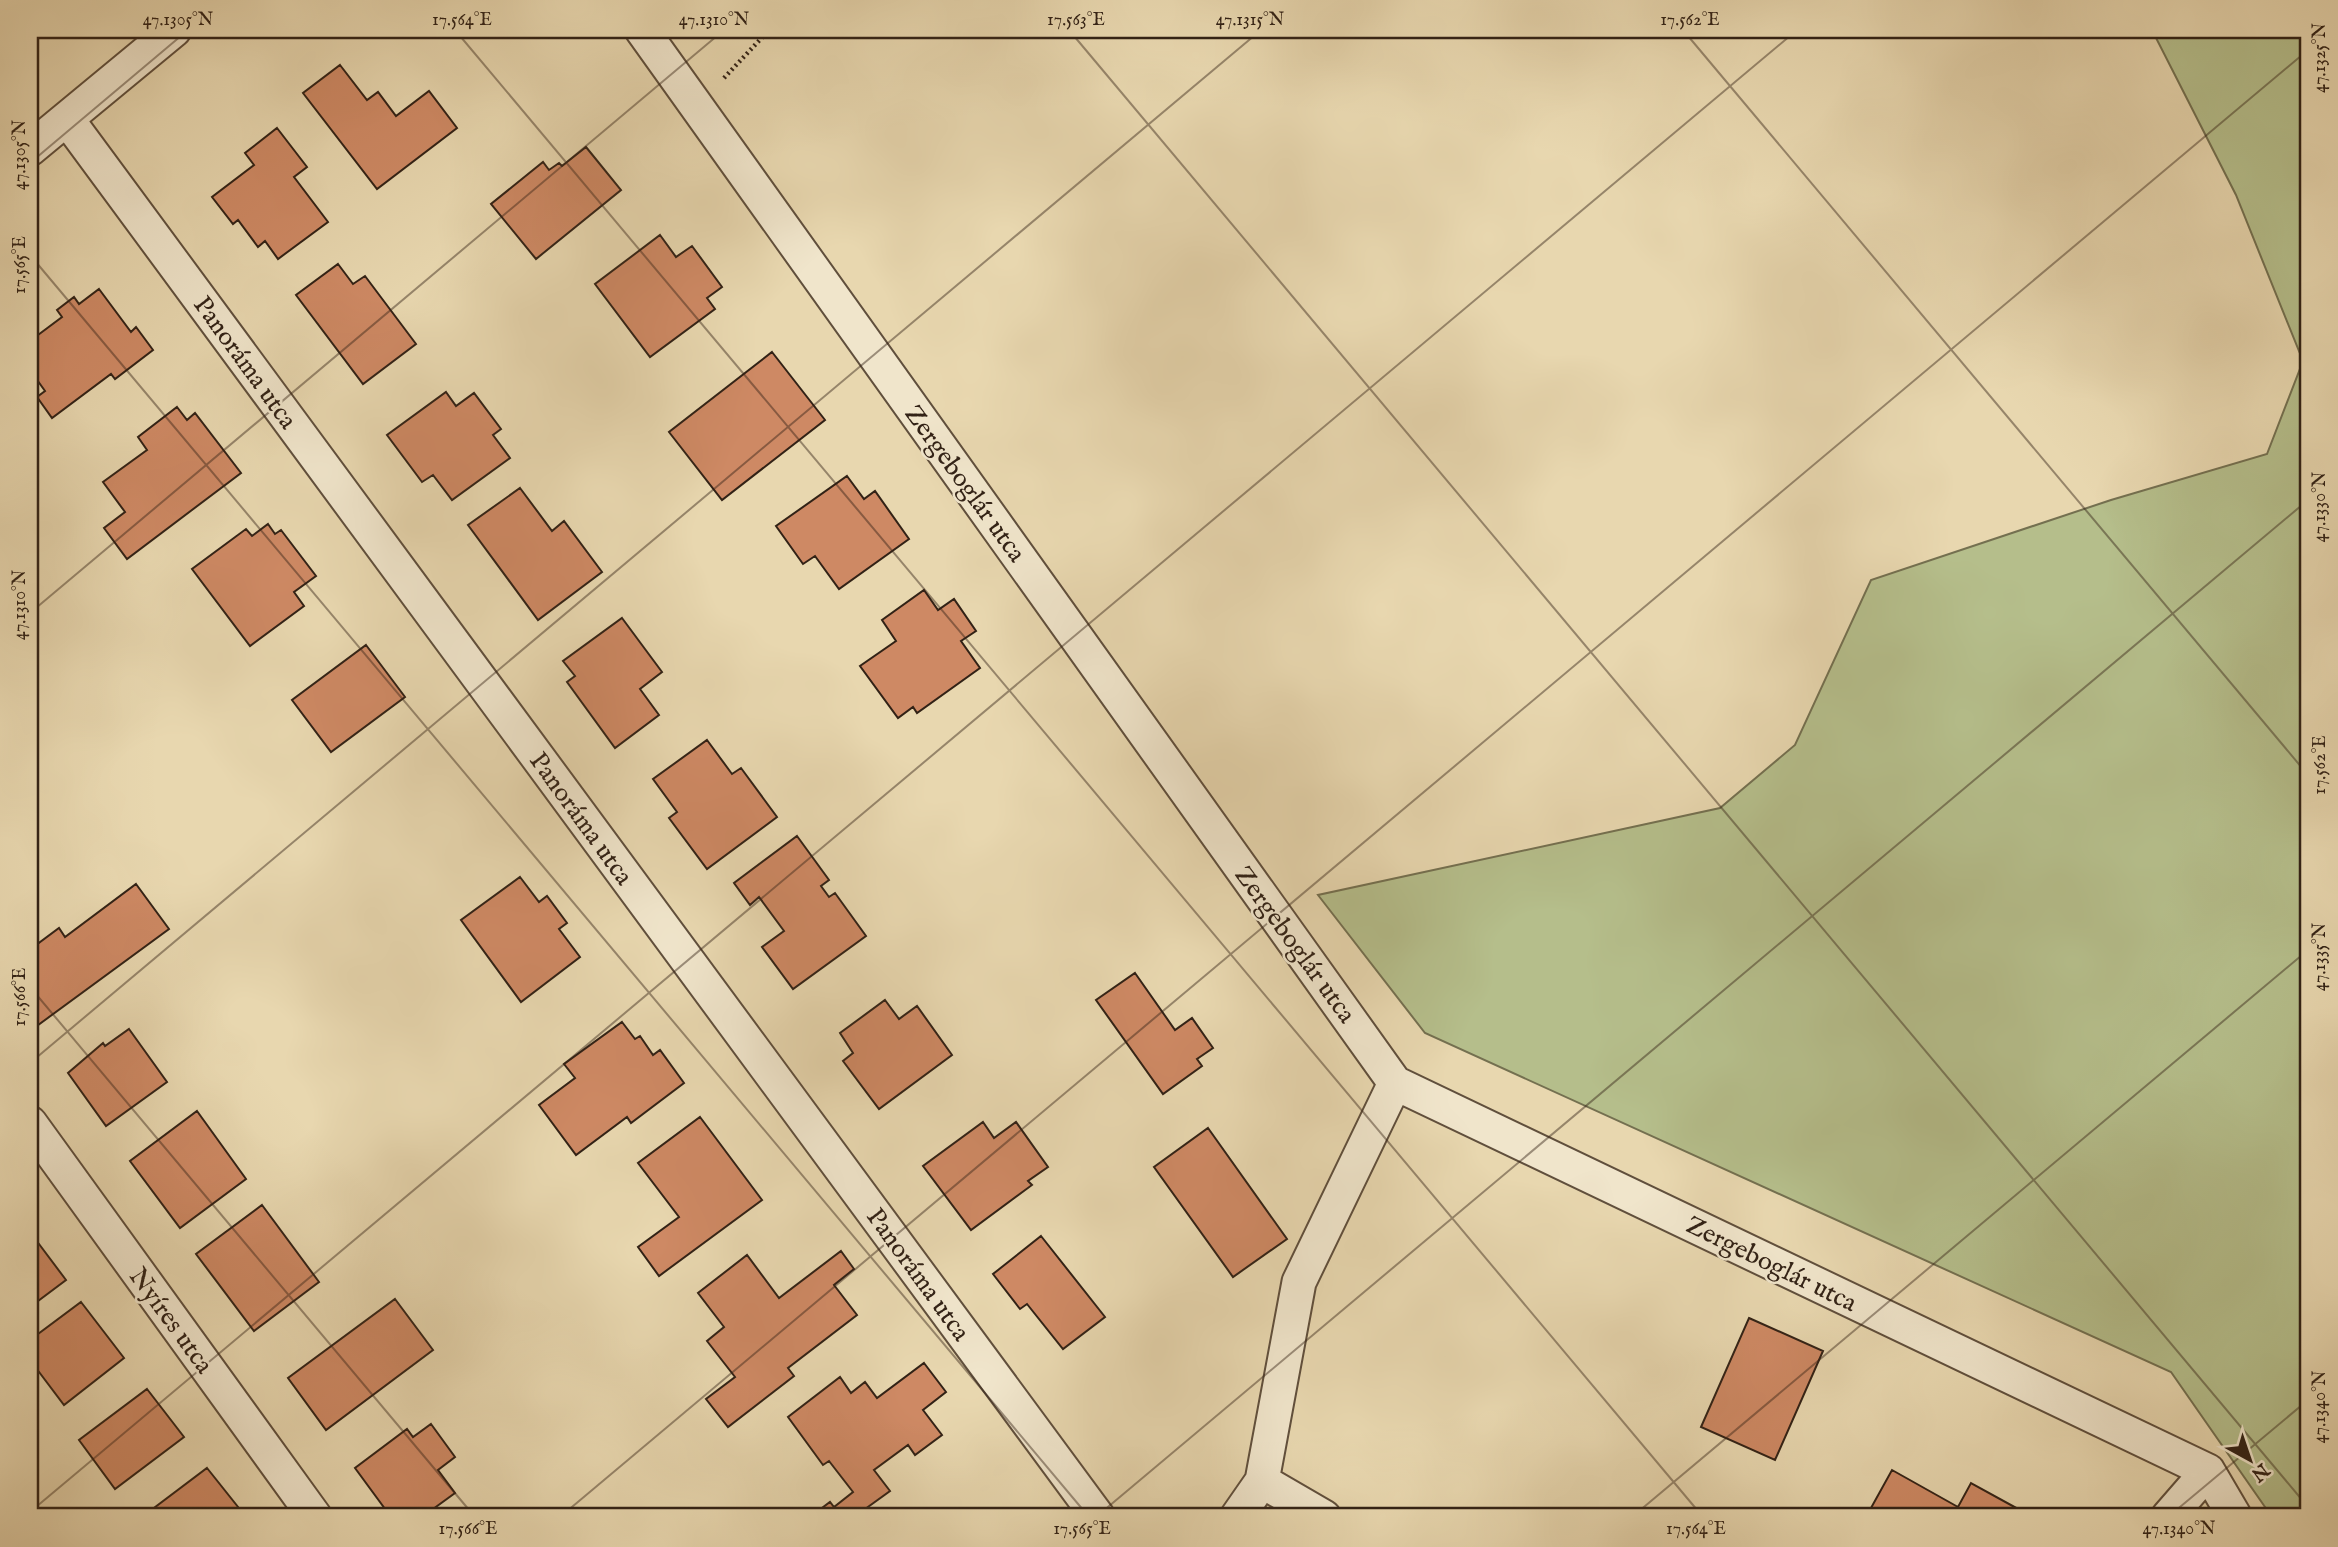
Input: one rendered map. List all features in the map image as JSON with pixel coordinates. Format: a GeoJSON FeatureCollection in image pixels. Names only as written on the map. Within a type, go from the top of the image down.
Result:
{"type":"FeatureCollection","features":[{"type":"Feature","properties":{"kind":"street"},"geometry":{"type":"LineString","coordinates":[[30,149],[174,30]]}},
{"type":"Feature","properties":{"kind":"street","name":"Zergeboglár utca"},"geometry":{"type":"LineString","coordinates":[[642,30],[1395,1083],[2208,1471]]}},
{"type":"Feature","properties":{"kind":"street","name":"Panoráma utca"},"geometry":{"type":"LineString","coordinates":[[67,119],[1098,1517]]}},
{"type":"Feature","properties":{"kind":"street"},"geometry":{"type":"LineString","coordinates":[[1237,1517],[1262,1481],[1299,1282],[1395,1083]]}},
{"type":"Feature","properties":{"kind":"street","name":"Nyíres utca"},"geometry":{"type":"LineString","coordinates":[[30,1124],[315,1517]]}},
{"type":"Feature","properties":{"kind":"street"},"geometry":{"type":"LineString","coordinates":[[2168,1517],[2208,1471],[2235,1517]]}},
{"type":"Feature","properties":{"kind":"street"},"geometry":{"type":"LineString","coordinates":[[1262,1481],[1324,1517]]}},
{"type":"Feature","properties":{"kind":"path"},"geometry":{"type":"LineString","coordinates":[[696,106],[769,30]]}},
{"type":"Feature","properties":{"kind":"green space"},"geometry":{"type":"Polygon","coordinates":[[[2152,30],[2308,30],[2308,1517],[2272,1517],[2171,1372],[1425,1033],[1318,895],[1720,808],[1795,745],[1871,580],[2111,500],[2267,454],[2303,361],[2236,195],[2152,30]]]}},
{"type":"Feature","properties":{"kind":"building"},"geometry":{"type":"Polygon","coordinates":[[[340,65],[367,100],[378,92],[396,116],[429,91],[457,128],[377,189],[303,93],[340,65]]]}},
{"type":"Feature","properties":{"kind":"building"},"geometry":{"type":"Polygon","coordinates":[[[277,128],[307,167],[294,177],[328,222],[278,259],[265,241],[258,247],[238,220],[233,224],[212,197],[254,165],[245,153],[277,128]]]}},
{"type":"Feature","properties":{"kind":"building"},"geometry":{"type":"Polygon","coordinates":[[[586,147],[621,190],[536,259],[491,204],[543,162],[549,170],[559,163],[562,166],[586,147]]]}},
{"type":"Feature","properties":{"kind":"building"},"geometry":{"type":"Polygon","coordinates":[[[660,235],[676,257],[692,246],[722,287],[707,298],[715,309],[650,357],[595,284],[660,235]]]}},
{"type":"Feature","properties":{"kind":"building"},"geometry":{"type":"Polygon","coordinates":[[[338,264],[353,284],[365,276],[416,344],[363,384],[296,295],[338,264]]]}},
{"type":"Feature","properties":{"kind":"building"},"geometry":{"type":"Polygon","coordinates":[[[99,289],[131,332],[136,327],[153,350],[115,379],[111,374],[52,418],[37,397],[45,391],[30,370],[30,341],[62,317],[57,310],[74,297],[79,304],[99,289]]]}},
{"type":"Feature","properties":{"kind":"building"},"geometry":{"type":"Polygon","coordinates":[[[772,352],[825,420],[722,500],[669,432],[772,352]]]}},
{"type":"Feature","properties":{"kind":"building"},"geometry":{"type":"Polygon","coordinates":[[[446,392],[456,406],[474,393],[501,429],[493,435],[510,458],[452,500],[433,475],[422,482],[387,435],[446,392]]]}},
{"type":"Feature","properties":{"kind":"building"},"geometry":{"type":"Polygon","coordinates":[[[177,407],[187,420],[195,413],[241,473],[127,559],[104,528],[125,512],[103,482],[147,450],[138,437],[177,407]]]}},
{"type":"Feature","properties":{"kind":"building"},"geometry":{"type":"Polygon","coordinates":[[[847,476],[864,499],[875,491],[909,539],[839,589],[815,556],[803,564],[776,526],[847,476]]]}},
{"type":"Feature","properties":{"kind":"building"},"geometry":{"type":"Polygon","coordinates":[[[520,488],[552,531],[564,521],[602,572],[538,620],[468,525],[520,488]]]}},
{"type":"Feature","properties":{"kind":"building"},"geometry":{"type":"Polygon","coordinates":[[[268,524],[275,534],[281,530],[316,576],[294,592],[304,606],[250,646],[192,569],[246,529],[252,536],[268,524]]]}},
{"type":"Feature","properties":{"kind":"building"},"geometry":{"type":"Polygon","coordinates":[[[924,590],[938,610],[954,599],[976,631],[961,641],[980,668],[917,713],[913,707],[898,718],[860,666],[896,641],[882,620],[924,590]]]}},
{"type":"Feature","properties":{"kind":"building"},"geometry":{"type":"Polygon","coordinates":[[[622,618],[662,672],[640,689],[659,715],[615,748],[567,682],[575,676],[563,661],[622,618]]]}},
{"type":"Feature","properties":{"kind":"building"},"geometry":{"type":"Polygon","coordinates":[[[366,645],[405,697],[331,752],[292,700],[366,645]]]}},
{"type":"Feature","properties":{"kind":"building"},"geometry":{"type":"Polygon","coordinates":[[[707,740],[732,774],[741,768],[777,817],[707,869],[669,818],[677,812],[653,779],[707,740]]]}},
{"type":"Feature","properties":{"kind":"building"},"geometry":{"type":"Polygon","coordinates":[[[797,836],[829,880],[821,886],[829,897],[835,893],[866,936],[793,989],[762,947],[784,931],[759,897],[750,905],[734,883],[797,836]]]}},
{"type":"Feature","properties":{"kind":"building"},"geometry":{"type":"Polygon","coordinates":[[[520,877],[539,902],[547,896],[567,923],[559,929],[580,957],[521,1002],[461,920],[520,877]]]}},
{"type":"Feature","properties":{"kind":"building"},"geometry":{"type":"Polygon","coordinates":[[[136,884],[169,929],[30,1031],[30,936],[36,945],[59,928],[65,937],[136,884]]]}},
{"type":"Feature","properties":{"kind":"building"},"geometry":{"type":"Polygon","coordinates":[[[1135,973],[1175,1030],[1192,1018],[1213,1048],[1197,1059],[1202,1066],[1163,1094],[1096,1000],[1135,973]]]}},
{"type":"Feature","properties":{"kind":"building"},"geometry":{"type":"Polygon","coordinates":[[[885,1000],[899,1019],[917,1006],[952,1055],[879,1109],[843,1061],[853,1053],[840,1033],[885,1000]]]}},
{"type":"Feature","properties":{"kind":"building"},"geometry":{"type":"Polygon","coordinates":[[[622,1022],[635,1039],[640,1036],[653,1055],[660,1050],[684,1083],[631,1123],[627,1117],[576,1155],[539,1105],[575,1078],[564,1064],[622,1022]]]}},
{"type":"Feature","properties":{"kind":"building"},"geometry":{"type":"Polygon","coordinates":[[[129,1029],[167,1082],[106,1126],[68,1073],[103,1043],[105,1046],[129,1029]]]}},
{"type":"Feature","properties":{"kind":"building"},"geometry":{"type":"Polygon","coordinates":[[[197,1111],[246,1179],[180,1228],[130,1161],[197,1111]]]}},
{"type":"Feature","properties":{"kind":"building"},"geometry":{"type":"Polygon","coordinates":[[[700,1117],[762,1200],[659,1276],[638,1247],[679,1217],[638,1163],[700,1117]]]}},
{"type":"Feature","properties":{"kind":"building"},"geometry":{"type":"Polygon","coordinates":[[[983,1122],[994,1138],[1016,1122],[1048,1167],[1028,1181],[1032,1185],[971,1230],[923,1166],[983,1122]]]}},
{"type":"Feature","properties":{"kind":"building"},"geometry":{"type":"Polygon","coordinates":[[[1208,1128],[1287,1239],[1233,1277],[1154,1167],[1208,1128]]]}},
{"type":"Feature","properties":{"kind":"building"},"geometry":{"type":"Polygon","coordinates":[[[262,1205],[319,1282],[254,1331],[196,1254],[262,1205]]]}},
{"type":"Feature","properties":{"kind":"building"},"geometry":{"type":"Polygon","coordinates":[[[30,1232],[66,1280],[30,1307],[30,1232]]]}},
{"type":"Feature","properties":{"kind":"building"},"geometry":{"type":"Polygon","coordinates":[[[1041,1236],[1105,1317],[1063,1349],[1027,1304],[1020,1309],[993,1274],[1041,1236]]]}},
{"type":"Feature","properties":{"kind":"building"},"geometry":{"type":"Polygon","coordinates":[[[841,1251],[854,1269],[834,1285],[857,1315],[788,1368],[794,1376],[728,1427],[706,1399],[735,1377],[707,1341],[724,1327],[698,1293],[747,1255],[779,1298],[841,1251]]]}},
{"type":"Feature","properties":{"kind":"building"},"geometry":{"type":"Polygon","coordinates":[[[395,1299],[433,1350],[326,1430],[288,1378],[395,1299]]]}},
{"type":"Feature","properties":{"kind":"building"},"geometry":{"type":"Polygon","coordinates":[[[81,1302],[124,1358],[64,1405],[30,1360],[30,1340],[81,1302]]]}},
{"type":"Feature","properties":{"kind":"building"},"geometry":{"type":"Polygon","coordinates":[[[1749,1318],[1823,1351],[1775,1460],[1701,1427],[1749,1318]]]}},
{"type":"Feature","properties":{"kind":"building"},"geometry":{"type":"Polygon","coordinates":[[[924,1363],[946,1392],[923,1410],[942,1435],[915,1455],[908,1445],[874,1470],[890,1491],[854,1517],[810,1517],[830,1502],[834,1507],[853,1492],[829,1461],[823,1465],[788,1417],[840,1377],[851,1393],[865,1382],[877,1398],[924,1363]]]}},
{"type":"Feature","properties":{"kind":"building"},"geometry":{"type":"Polygon","coordinates":[[[147,1389],[184,1437],[115,1489],[79,1440],[147,1389]]]}},
{"type":"Feature","properties":{"kind":"building"},"geometry":{"type":"Polygon","coordinates":[[[431,1424],[455,1457],[438,1470],[455,1493],[422,1517],[391,1517],[355,1468],[407,1429],[413,1437],[431,1424]]]}},
{"type":"Feature","properties":{"kind":"building"},"geometry":{"type":"Polygon","coordinates":[[[207,1468],[246,1517],[142,1517],[207,1468]]]}},
{"type":"Feature","properties":{"kind":"building"},"geometry":{"type":"Polygon","coordinates":[[[1892,1470],[1958,1507],[1971,1483],[2020,1510],[2016,1517],[1866,1517],[1892,1470]]]}}]}
